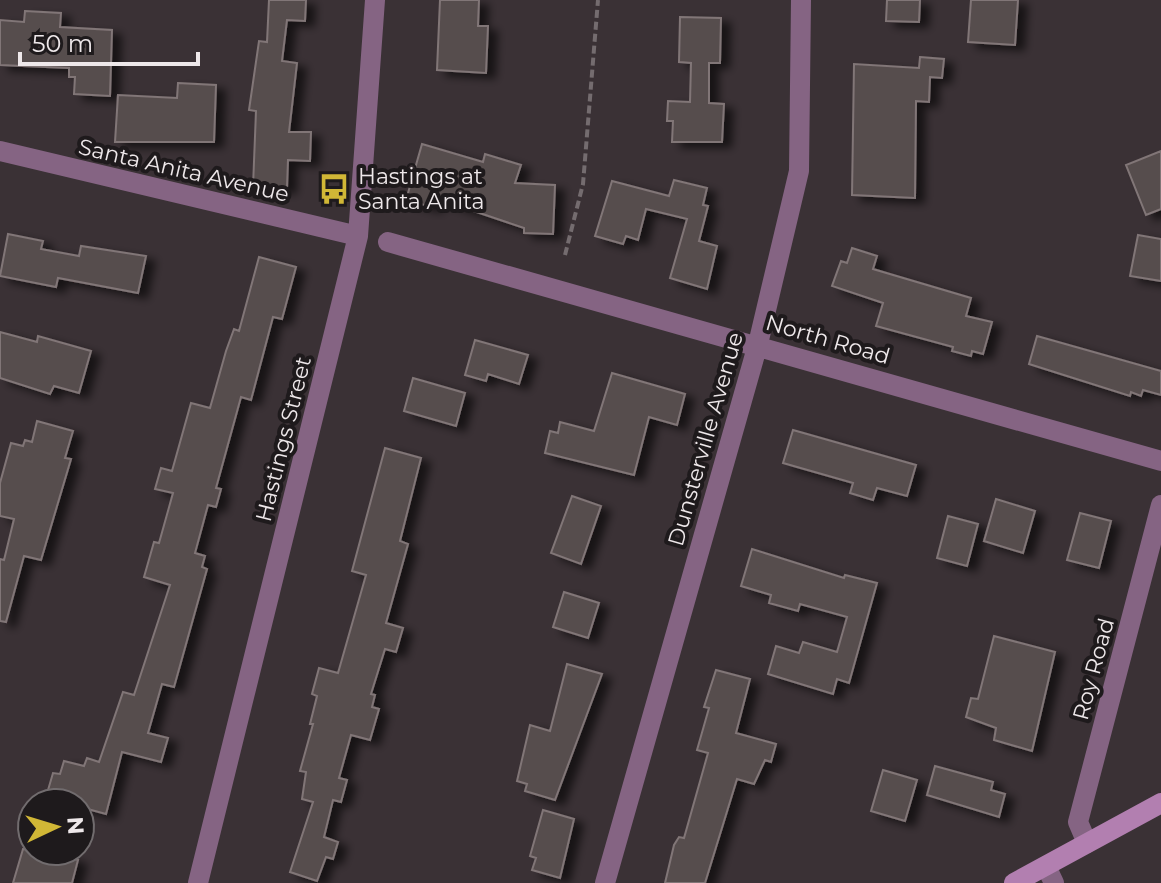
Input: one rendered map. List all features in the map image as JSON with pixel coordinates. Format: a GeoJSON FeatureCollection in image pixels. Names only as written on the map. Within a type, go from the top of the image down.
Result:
{"type":"FeatureCollection","features":[{"type":"Feature","properties":{"kind":"main road"},"geometry":{"type":"LineString","coordinates":[[1014,883],[1050,874],[1087,843],[1161,803]]}},
{"type":"Feature","properties":{"kind":"street","name":"Hastings Street"},"geometry":{"type":"LineString","coordinates":[[198,883],[358,236],[375,0]]}},
{"type":"Feature","properties":{"kind":"street","name":"Dunsterville Avenue"},"geometry":{"type":"LineString","coordinates":[[605,883],[758,344],[799,171],[801,0]]}},
{"type":"Feature","properties":{"kind":"street","name":"Santa Anita Avenue"},"geometry":{"type":"LineString","coordinates":[[0,151],[358,236]]}},
{"type":"Feature","properties":{"kind":"street","name":"North Road"},"geometry":{"type":"LineString","coordinates":[[388,242],[758,344],[1161,461]]}},
{"type":"Feature","properties":{"kind":"street","name":"Roy Road"},"geometry":{"type":"LineString","coordinates":[[1087,843],[1078,822],[1161,505]]}},
{"type":"Feature","properties":{"kind":"path"},"geometry":{"type":"LineString","coordinates":[[565,255],[583,184],[598,0]]}},
{"type":"Feature","properties":{"kind":"building"},"geometry":{"type":"Polygon","coordinates":[[[269,0],[306,0],[305,21],[287,20],[282,61],[297,63],[289,132],[311,132],[310,161],[288,160],[287,188],[253,187],[256,111],[249,110],[259,41],[267,42],[269,0]]]}},
{"type":"Feature","properties":{"kind":"building"},"geometry":{"type":"Polygon","coordinates":[[[440,0],[479,0],[478,26],[488,26],[486,73],[437,70],[440,0]]]}},
{"type":"Feature","properties":{"kind":"building"},"geometry":{"type":"Polygon","coordinates":[[[887,0],[920,0],[919,22],[886,21],[887,0]]]}},
{"type":"Feature","properties":{"kind":"building"},"geometry":{"type":"Polygon","coordinates":[[[971,0],[1018,0],[1015,45],[968,42],[971,0]]]}},
{"type":"Feature","properties":{"kind":"building"},"geometry":{"type":"Polygon","coordinates":[[[25,11],[61,13],[60,27],[112,30],[110,96],[74,94],[75,77],[69,77],[69,68],[0,65],[0,20],[24,22],[25,11]]]}},
{"type":"Feature","properties":{"kind":"building"},"geometry":{"type":"Polygon","coordinates":[[[680,17],[721,18],[720,63],[709,63],[709,103],[724,104],[722,142],[672,142],[673,121],[667,121],[668,101],[690,102],[691,63],[679,62],[680,17]]]}},
{"type":"Feature","properties":{"kind":"building"},"geometry":{"type":"Polygon","coordinates":[[[920,57],[944,59],[942,78],[930,77],[929,102],[916,101],[915,198],[852,195],[854,64],[919,68],[920,57]]]}},
{"type":"Feature","properties":{"kind":"building"},"geometry":{"type":"Polygon","coordinates":[[[178,83],[216,85],[214,142],[115,142],[118,95],[177,98],[178,83]]]}},
{"type":"Feature","properties":{"kind":"building"},"geometry":{"type":"Polygon","coordinates":[[[422,144],[483,162],[485,154],[521,165],[515,183],[555,185],[553,234],[524,233],[524,228],[438,199],[432,207],[406,200],[422,144]]]}},
{"type":"Feature","properties":{"kind":"building"},"geometry":{"type":"Polygon","coordinates":[[[1161,151],[1161,209],[1146,215],[1126,165],[1161,151]]]}},
{"type":"Feature","properties":{"kind":"building"},"geometry":{"type":"Polygon","coordinates":[[[674,180],[707,188],[703,205],[708,206],[699,241],[717,246],[707,289],[670,278],[687,219],[646,209],[638,240],[626,236],[623,244],[595,236],[612,181],[669,196],[674,180]]]}},
{"type":"Feature","properties":{"kind":"building"},"geometry":{"type":"Polygon","coordinates":[[[8,234],[43,241],[41,249],[79,256],[81,246],[146,256],[138,293],[58,278],[56,287],[0,276],[8,234]]]}},
{"type":"Feature","properties":{"kind":"building"},"geometry":{"type":"Polygon","coordinates":[[[1138,235],[1161,239],[1161,281],[1130,276],[1138,235]]]}},
{"type":"Feature","properties":{"kind":"building"},"geometry":{"type":"Polygon","coordinates":[[[852,248],[877,256],[873,269],[971,298],[966,316],[992,322],[983,354],[972,351],[971,356],[952,351],[953,347],[876,326],[883,303],[832,286],[841,261],[847,263],[852,248]]]}},
{"type":"Feature","properties":{"kind":"building"},"geometry":{"type":"Polygon","coordinates":[[[259,257],[296,267],[282,319],[273,317],[251,400],[241,397],[216,488],[221,489],[216,507],[208,505],[195,553],[205,556],[202,567],[207,569],[174,687],[162,684],[148,733],[168,738],[161,762],[122,752],[106,814],[96,811],[96,787],[49,787],[53,773],[60,774],[64,761],[84,766],[87,758],[99,762],[123,692],[134,695],[170,585],[144,577],[154,542],[159,543],[173,493],[155,489],[161,468],[172,471],[191,403],[210,408],[234,329],[239,331],[259,257]]]}},
{"type":"Feature","properties":{"kind":"building"},"geometry":{"type":"Polygon","coordinates":[[[0,332],[37,342],[38,336],[91,351],[79,393],[54,386],[50,394],[0,378],[0,332]]]}},
{"type":"Feature","properties":{"kind":"building"},"geometry":{"type":"Polygon","coordinates":[[[1037,336],[1161,371],[1161,395],[1143,390],[1141,396],[1131,392],[1130,396],[1029,364],[1037,336]]]}},
{"type":"Feature","properties":{"kind":"building"},"geometry":{"type":"Polygon","coordinates":[[[475,340],[528,355],[519,384],[488,374],[486,381],[465,375],[475,340]]]}},
{"type":"Feature","properties":{"kind":"building"},"geometry":{"type":"Polygon","coordinates":[[[612,373],[685,394],[677,425],[649,417],[634,475],[545,453],[550,431],[558,433],[560,422],[594,431],[612,373]]]}},
{"type":"Feature","properties":{"kind":"building"},"geometry":{"type":"Polygon","coordinates":[[[413,378],[465,393],[456,426],[404,411],[413,378]]]}},
{"type":"Feature","properties":{"kind":"building"},"geometry":{"type":"Polygon","coordinates":[[[37,421],[73,431],[65,458],[71,459],[41,560],[24,556],[6,622],[0,621],[0,559],[4,560],[14,519],[0,516],[0,483],[11,443],[23,446],[25,440],[32,442],[37,421]]]}},
{"type":"Feature","properties":{"kind":"building"},"geometry":{"type":"Polygon","coordinates":[[[793,430],[916,465],[907,496],[877,488],[873,500],[850,493],[853,483],[783,463],[793,430]]]}},
{"type":"Feature","properties":{"kind":"building"},"geometry":{"type":"Polygon","coordinates":[[[385,448],[421,458],[400,541],[408,544],[386,623],[403,628],[396,652],[385,649],[371,694],[375,695],[372,707],[379,709],[370,740],[351,735],[339,778],[347,780],[341,802],[333,800],[324,837],[338,842],[333,859],[326,857],[317,881],[290,872],[313,802],[302,799],[306,772],[300,771],[313,724],[310,724],[317,696],[312,694],[319,668],[338,673],[366,575],[352,571],[385,448]]]}},
{"type":"Feature","properties":{"kind":"building"},"geometry":{"type":"Polygon","coordinates":[[[572,496],[601,506],[581,564],[551,553],[572,496]]]}},
{"type":"Feature","properties":{"kind":"building"},"geometry":{"type":"Polygon","coordinates":[[[996,499],[1035,511],[1023,553],[984,541],[996,499]]]}},
{"type":"Feature","properties":{"kind":"building"},"geometry":{"type":"Polygon","coordinates":[[[1080,513],[1111,521],[1099,568],[1067,560],[1080,513]]]}},
{"type":"Feature","properties":{"kind":"building"},"geometry":{"type":"Polygon","coordinates":[[[948,516],[978,524],[967,566],[937,558],[948,516]]]}},
{"type":"Feature","properties":{"kind":"building"},"geometry":{"type":"Polygon","coordinates":[[[752,549],[844,578],[845,575],[877,583],[849,683],[837,679],[833,694],[768,674],[776,646],[799,653],[803,642],[837,652],[847,617],[800,604],[798,611],[769,603],[771,595],[741,586],[752,549]]]}},
{"type":"Feature","properties":{"kind":"building"},"geometry":{"type":"Polygon","coordinates":[[[564,592],[599,603],[588,638],[553,627],[564,592]]]}},
{"type":"Feature","properties":{"kind":"building"},"geometry":{"type":"Polygon","coordinates":[[[994,636],[1055,652],[1032,751],[994,740],[996,728],[966,717],[971,698],[978,699],[994,636]]]}},
{"type":"Feature","properties":{"kind":"building"},"geometry":{"type":"Polygon","coordinates":[[[567,664],[602,674],[555,800],[525,791],[527,784],[517,781],[530,725],[550,731],[567,664]]]}},
{"type":"Feature","properties":{"kind":"building"},"geometry":{"type":"Polygon","coordinates":[[[716,670],[750,679],[736,733],[776,744],[771,762],[765,760],[754,784],[737,779],[705,883],[665,883],[674,845],[679,837],[684,838],[708,753],[697,750],[709,708],[704,707],[716,670]]]}},
{"type":"Feature","properties":{"kind":"building"},"geometry":{"type":"Polygon","coordinates":[[[935,766],[993,782],[991,790],[1005,794],[999,817],[927,795],[935,766]]]}},
{"type":"Feature","properties":{"kind":"building"},"geometry":{"type":"Polygon","coordinates":[[[883,770],[917,780],[905,821],[871,811],[883,770]]]}},
{"type":"Feature","properties":{"kind":"building"},"geometry":{"type":"Polygon","coordinates":[[[543,810],[574,819],[560,878],[532,870],[536,858],[530,856],[543,810]]]}},
{"type":"Feature","properties":{"kind":"building"},"geometry":{"type":"Polygon","coordinates":[[[18,867],[76,867],[72,883],[13,883],[18,867]]]}},
{"type":"Feature","properties":{"kind":"place","name":"Hastings at Santa Anita"},"geometry":{"type":"Point","coordinates":[334,189]}}]}
